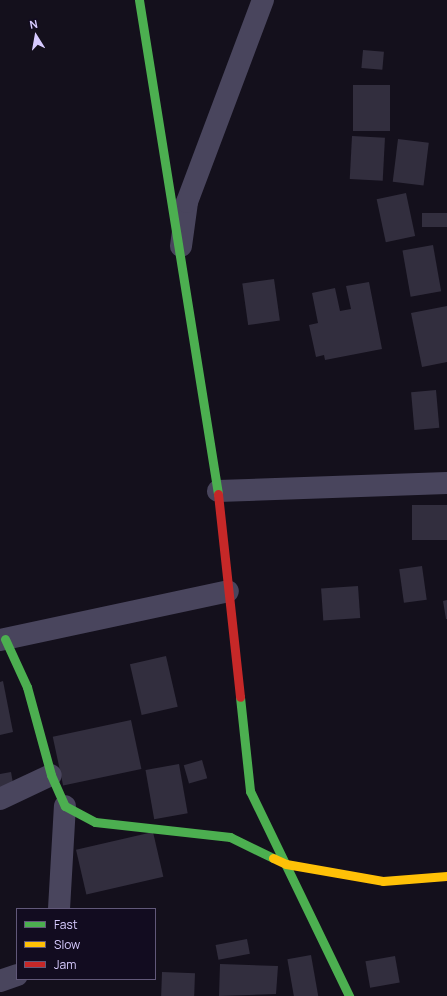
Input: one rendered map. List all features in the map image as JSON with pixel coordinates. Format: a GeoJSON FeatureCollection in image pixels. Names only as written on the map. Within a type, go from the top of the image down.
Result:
{"type":"FeatureCollection","features":[{"type":"Feature","properties":{"kind":"street"},"geometry":{"type":"LineString","coordinates":[[139,0],[218,491],[250,791],[349,996]]}},
{"type":"Feature","properties":{"kind":"street"},"geometry":{"type":"LineString","coordinates":[[180,259],[187,202],[263,0]]}},
{"type":"Feature","properties":{"kind":"street"},"geometry":{"type":"LineString","coordinates":[[218,491],[447,483]]}},
{"type":"Feature","properties":{"kind":"street"},"geometry":{"type":"LineString","coordinates":[[59,908],[65,806],[51,775],[27,687],[3,639],[228,591]]}},
{"type":"Feature","properties":{"kind":"street"},"geometry":{"type":"LineString","coordinates":[[0,799],[51,775]]}},
{"type":"Feature","properties":{"kind":"street"},"geometry":{"type":"LineString","coordinates":[[65,806],[95,822],[230,837],[286,864],[383,882],[447,876]]}},
{"type":"Feature","properties":{"kind":"street"},"geometry":{"type":"LineString","coordinates":[[0,981],[16,975]]}},
{"type":"Feature","properties":{"kind":"building"},"geometry":{"type":"Polygon","coordinates":[[[363,50],[384,52],[382,70],[361,68],[363,50]]]}},
{"type":"Feature","properties":{"kind":"building"},"geometry":{"type":"Polygon","coordinates":[[[353,85],[390,85],[390,131],[353,131],[353,85]]]}},
{"type":"Feature","properties":{"kind":"building"},"geometry":{"type":"Polygon","coordinates":[[[352,136],[385,138],[383,181],[350,179],[352,136]]]}},
{"type":"Feature","properties":{"kind":"building"},"geometry":{"type":"Polygon","coordinates":[[[398,139],[429,143],[424,185],[393,182],[398,139]]]}},
{"type":"Feature","properties":{"kind":"building"},"geometry":{"type":"Polygon","coordinates":[[[406,193],[415,236],[386,242],[377,199],[406,193]]]}},
{"type":"Feature","properties":{"kind":"building"},"geometry":{"type":"Polygon","coordinates":[[[422,213],[447,213],[447,227],[422,227],[422,213]]]}},
{"type":"Feature","properties":{"kind":"building"},"geometry":{"type":"Polygon","coordinates":[[[433,245],[441,291],[411,297],[402,250],[433,245]]]}},
{"type":"Feature","properties":{"kind":"building"},"geometry":{"type":"Polygon","coordinates":[[[274,279],[280,321],[248,325],[242,283],[274,279]]]}},
{"type":"Feature","properties":{"kind":"building"},"geometry":{"type":"Polygon","coordinates":[[[369,282],[382,349],[325,360],[324,355],[316,357],[309,325],[318,323],[312,293],[335,288],[340,311],[351,309],[346,286],[369,282]]]}},
{"type":"Feature","properties":{"kind":"building"},"geometry":{"type":"Polygon","coordinates":[[[447,306],[447,362],[422,367],[411,313],[447,306]]]}},
{"type":"Feature","properties":{"kind":"building"},"geometry":{"type":"Polygon","coordinates":[[[436,390],[439,428],[414,430],[411,392],[436,390]]]}},
{"type":"Feature","properties":{"kind":"building"},"geometry":{"type":"Polygon","coordinates":[[[412,505],[447,505],[447,540],[412,540],[412,505]]]}},
{"type":"Feature","properties":{"kind":"building"},"geometry":{"type":"Polygon","coordinates":[[[422,566],[427,600],[404,603],[399,569],[422,566]]]}},
{"type":"Feature","properties":{"kind":"building"},"geometry":{"type":"Polygon","coordinates":[[[358,586],[360,618],[323,621],[321,589],[358,586]]]}},
{"type":"Feature","properties":{"kind":"building"},"geometry":{"type":"Polygon","coordinates":[[[447,600],[447,619],[446,619],[443,601],[447,600]]]}},
{"type":"Feature","properties":{"kind":"building"},"geometry":{"type":"Polygon","coordinates":[[[166,656],[178,707],[142,715],[130,664],[166,656]]]}},
{"type":"Feature","properties":{"kind":"building"},"geometry":{"type":"Polygon","coordinates":[[[3,681],[13,732],[0,735],[0,682],[3,681]]]}},
{"type":"Feature","properties":{"kind":"building"},"geometry":{"type":"Polygon","coordinates":[[[131,720],[141,769],[63,786],[53,737],[131,720]]]}},
{"type":"Feature","properties":{"kind":"building"},"geometry":{"type":"Polygon","coordinates":[[[202,760],[207,778],[189,784],[184,765],[202,760]]]}},
{"type":"Feature","properties":{"kind":"building"},"geometry":{"type":"Polygon","coordinates":[[[179,764],[188,813],[154,819],[146,770],[179,764]]]}},
{"type":"Feature","properties":{"kind":"building"},"geometry":{"type":"Polygon","coordinates":[[[11,772],[14,789],[0,791],[0,774],[11,772]]]}},
{"type":"Feature","properties":{"kind":"building"},"geometry":{"type":"Polygon","coordinates":[[[153,832],[163,877],[86,895],[76,850],[153,832]]]}},
{"type":"Feature","properties":{"kind":"building"},"geometry":{"type":"Polygon","coordinates":[[[247,939],[250,954],[218,960],[216,945],[247,939]]]}},
{"type":"Feature","properties":{"kind":"building"},"geometry":{"type":"Polygon","coordinates":[[[311,955],[318,996],[294,996],[287,959],[311,955]]]}},
{"type":"Feature","properties":{"kind":"building"},"geometry":{"type":"Polygon","coordinates":[[[395,956],[400,983],[370,988],[365,961],[395,956]]]}},
{"type":"Feature","properties":{"kind":"building"},"geometry":{"type":"Polygon","coordinates":[[[220,964],[278,966],[276,994],[219,996],[220,964]]]}},
{"type":"Feature","properties":{"kind":"building"},"geometry":{"type":"Polygon","coordinates":[[[162,972],[195,973],[194,996],[161,996],[162,972]]]}},
{"type":"Feature","properties":{"kind":"traffic: fast"},"geometry":{"type":"LineString","coordinates":[[139,0],[218,494]]}},
{"type":"Feature","properties":{"kind":"traffic: fast"},"geometry":{"type":"LineString","coordinates":[[5,639],[27,687],[51,775],[65,806],[95,822],[230,837],[273,858]]}},
{"type":"Feature","properties":{"kind":"traffic: fast"},"geometry":{"type":"LineString","coordinates":[[240,697],[250,791],[349,996]]}},
{"type":"Feature","properties":{"kind":"traffic: slow"},"geometry":{"type":"LineString","coordinates":[[273,858],[286,864],[383,881],[447,876]]}},
{"type":"Feature","properties":{"kind":"traffic: jam"},"geometry":{"type":"LineString","coordinates":[[218,494],[240,697]]}}]}
